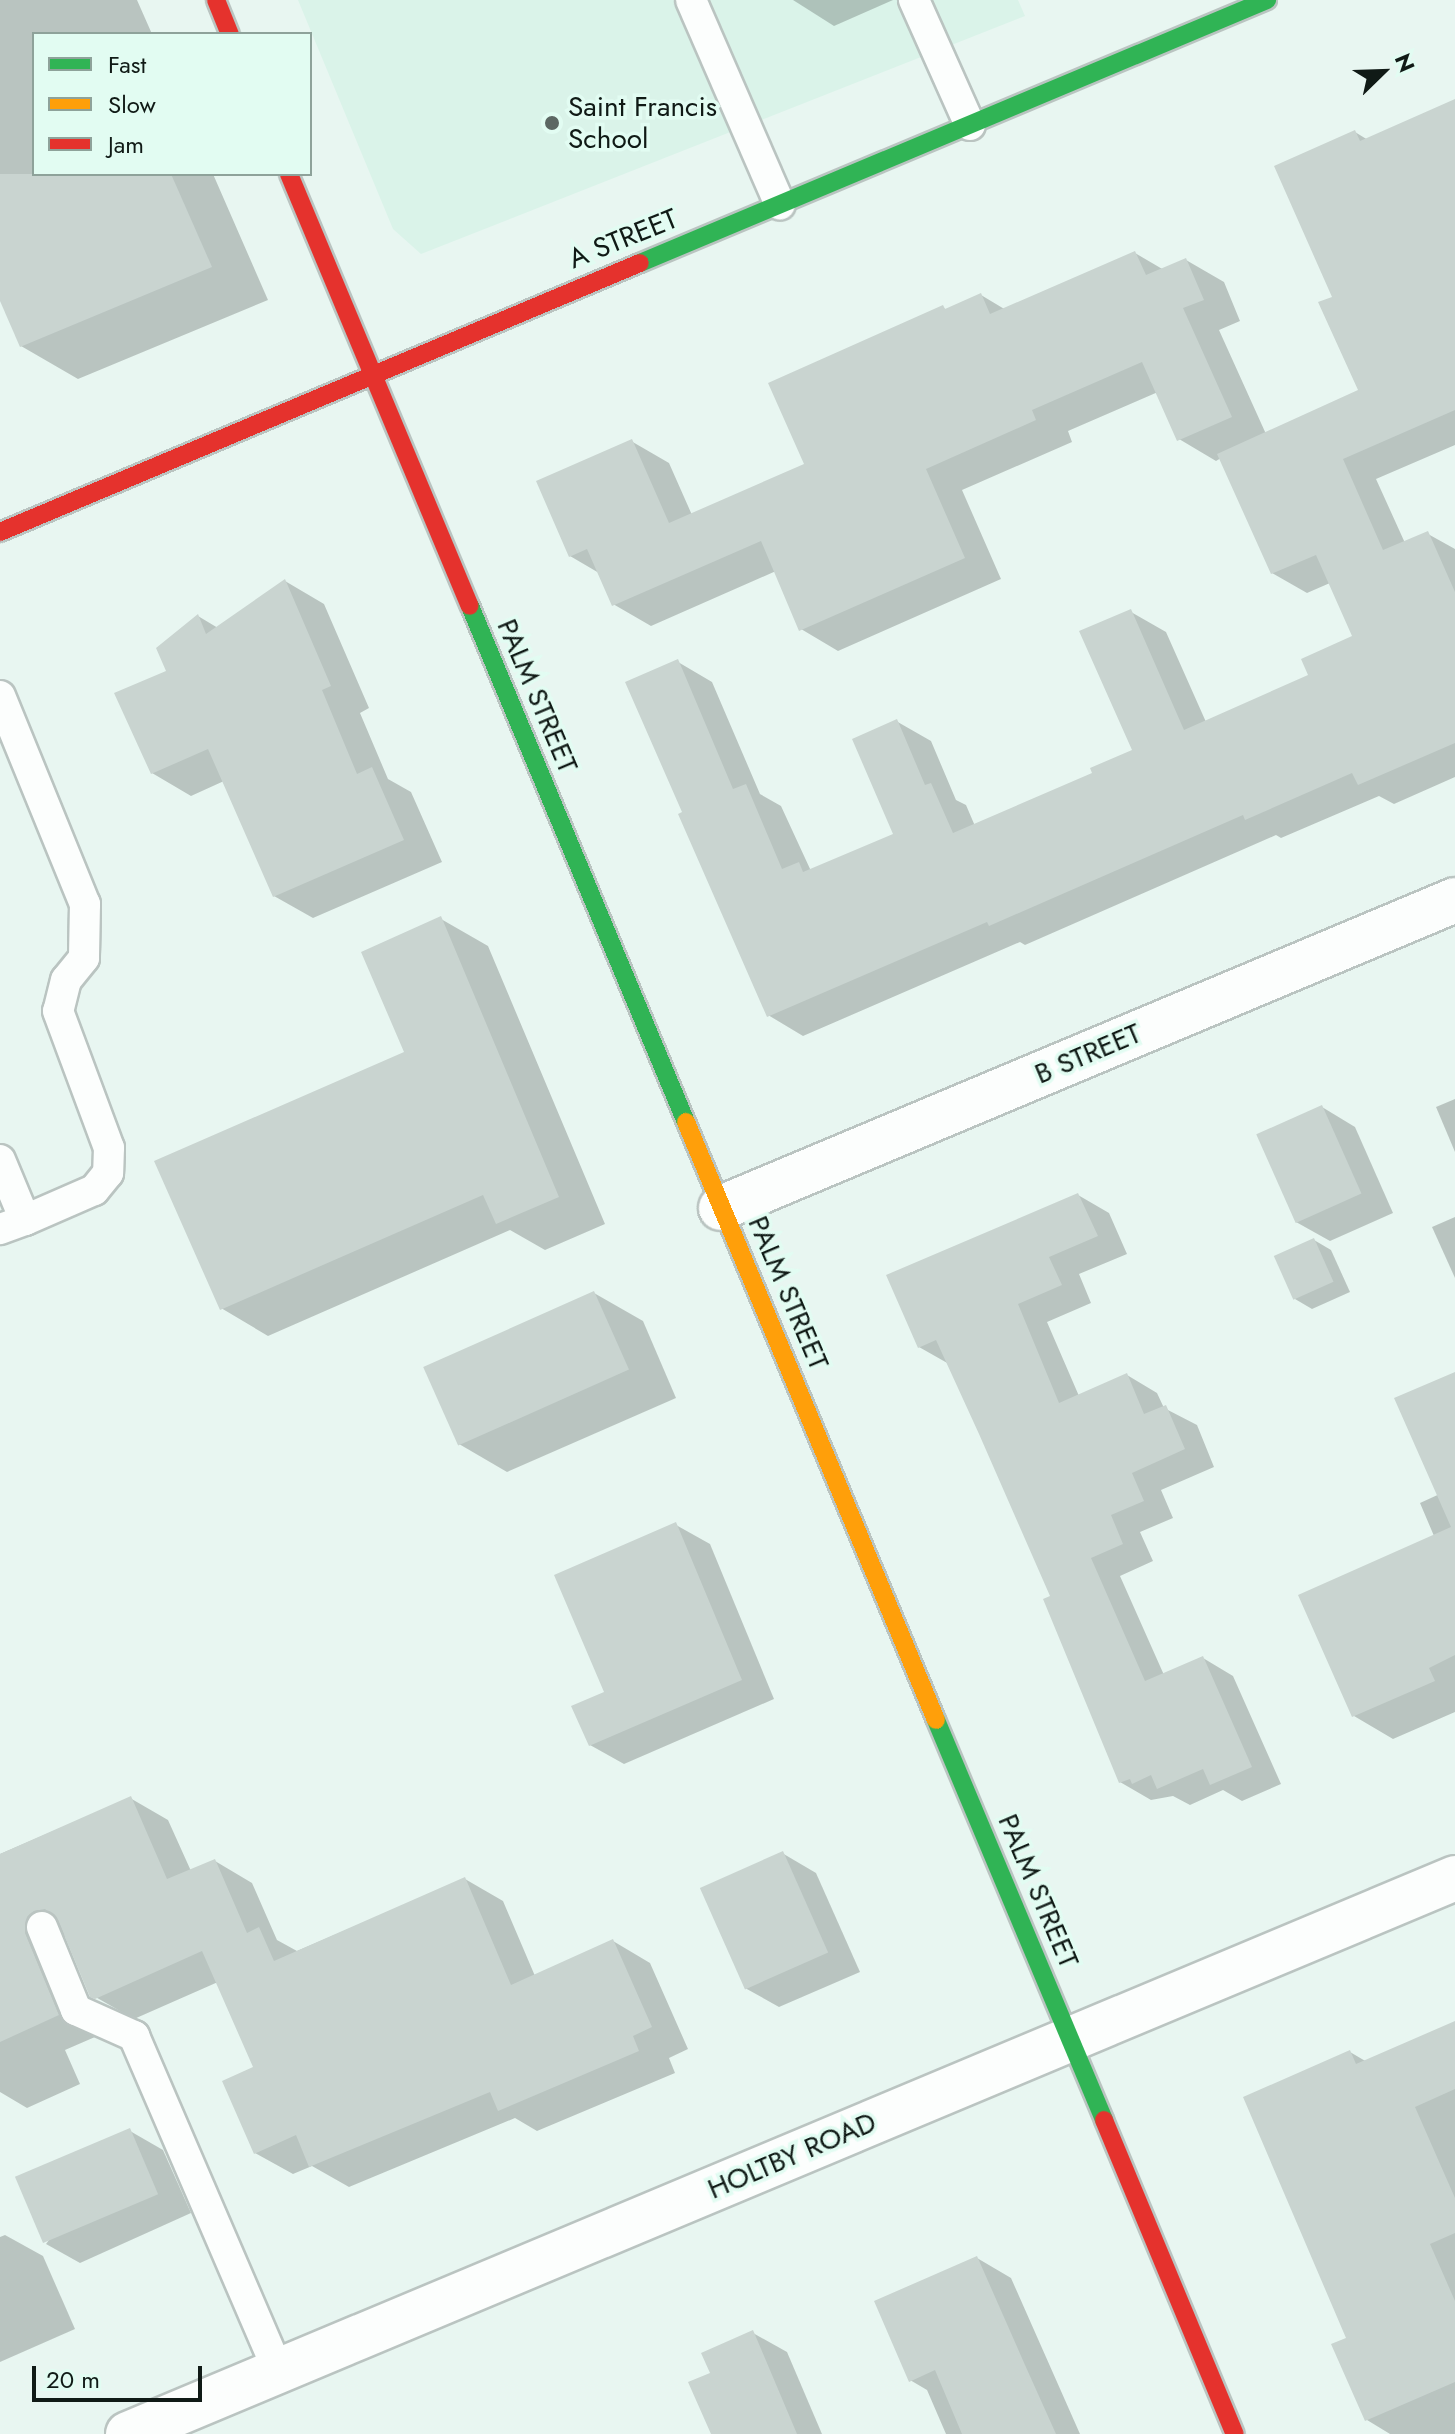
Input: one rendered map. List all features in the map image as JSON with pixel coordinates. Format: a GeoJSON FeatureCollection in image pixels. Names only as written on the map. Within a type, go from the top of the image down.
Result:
{"type":"FeatureCollection","features":[{"type":"Feature","properties":{"kind":"street"},"geometry":{"type":"LineString","coordinates":[[216,0],[229,32]]}},
{"type":"Feature","properties":{"kind":"street","name":"A STREET"},"geometry":{"type":"LineString","coordinates":[[0,532],[1267,0]]}},
{"type":"Feature","properties":{"kind":"street","name":"PALM STREET"},"geometry":{"type":"LineString","coordinates":[[290,176],[1235,2434]]}},
{"type":"Feature","properties":{"kind":"street","name":"B STREET"},"geometry":{"type":"LineString","coordinates":[[721,1208],[1455,900]]}},
{"type":"Feature","properties":{"kind":"street","name":"HOLTBY ROAD"},"geometry":{"type":"LineString","coordinates":[[128,2434],[1455,1878]]}},
{"type":"Feature","properties":{"kind":"lane"},"geometry":{"type":"LineString","coordinates":[[691,0],[780,205]]}},
{"type":"Feature","properties":{"kind":"lane"},"geometry":{"type":"LineString","coordinates":[[914,0],[970,125]]}},
{"type":"Feature","properties":{"kind":"lane"},"geometry":{"type":"LineString","coordinates":[[0,696],[85,904],[84,958],[66,980],[58,1011],[109,1148],[108,1173],[94,1190],[13,1225],[0,1160]]}},
{"type":"Feature","properties":{"kind":"lane"},"geometry":{"type":"LineString","coordinates":[[42,1927],[76,2010],[134,2036],[278,2371]]}},
{"type":"Feature","properties":{"kind":"shaded area","name":"Saint Francis School"},"geometry":{"type":"Polygon","coordinates":[[[298,0],[1018,0],[1025,16],[421,254],[393,229],[298,0]]]}},
{"type":"Feature","properties":{"kind":"building"},"geometry":{"type":"Polygon","coordinates":[[[1455,99],[1455,410],[1343,459],[1383,550],[1428,531],[1455,592],[1455,743],[1358,785],[1352,773],[1245,820],[1243,815],[989,926],[987,922],[767,1017],[678,814],[682,812],[625,682],[678,659],[733,789],[746,784],[782,869],[799,862],[803,872],[893,834],[852,739],[897,719],[925,785],[931,783],[953,833],[1092,773],[1090,768],[1132,750],[1079,631],[1131,609],[1184,730],[1308,675],[1301,659],[1352,636],[1316,555],[1271,574],[1217,454],[1358,390],[1318,302],[1332,297],[1274,166],[1355,130],[1360,141],[1455,99]]]}},
{"type":"Feature","properties":{"kind":"building"},"geometry":{"type":"Polygon","coordinates":[[[0,174],[172,176],[212,267],[20,347],[0,301],[0,174]]]}},
{"type":"Feature","properties":{"kind":"building"},"geometry":{"type":"Polygon","coordinates":[[[1135,251],[1146,275],[1186,258],[1204,300],[1183,308],[1232,417],[1177,441],[1142,362],[1032,410],[1036,420],[926,469],[965,558],[799,631],[761,541],[612,606],[587,549],[569,557],[536,481],[632,439],[669,523],[804,464],[768,383],[943,305],[945,309],[981,293],[990,314],[1135,251]]]}},
{"type":"Feature","properties":{"kind":"building"},"geometry":{"type":"Polygon","coordinates":[[[285,579],[331,686],[322,690],[357,774],[372,767],[404,840],[273,897],[208,749],[151,774],[114,693],[166,671],[156,648],[198,614],[206,634],[285,579]]]}},
{"type":"Feature","properties":{"kind":"building"},"geometry":{"type":"Polygon","coordinates":[[[441,916],[559,1197],[496,1224],[483,1195],[220,1310],[154,1161],[404,1052],[361,952],[441,916]]]}},
{"type":"Feature","properties":{"kind":"building"},"geometry":{"type":"Polygon","coordinates":[[[1322,1105],[1361,1194],[1296,1223],[1256,1134],[1322,1105]]]}},
{"type":"Feature","properties":{"kind":"building"},"geometry":{"type":"Polygon","coordinates":[[[1078,1193],[1098,1236],[1049,1257],[1062,1285],[1018,1304],[1059,1403],[1127,1373],[1144,1414],[1166,1405],[1185,1449],[1132,1473],[1144,1501],[1111,1515],[1123,1544],[1091,1558],[1145,1681],[1203,1656],[1252,1767],[1210,1785],[1203,1769],[1157,1789],[1151,1775],[1132,1784],[1130,1779],[1119,1783],[1043,1599],[1050,1596],[936,1340],[918,1348],[886,1275],[1078,1193]]]}},
{"type":"Feature","properties":{"kind":"building"},"geometry":{"type":"Polygon","coordinates":[[[1314,1238],[1334,1282],[1293,1300],[1274,1256],[1314,1238]]]}},
{"type":"Feature","properties":{"kind":"building"},"geometry":{"type":"Polygon","coordinates":[[[594,1291],[629,1370],[458,1446],[423,1367],[594,1291]]]}},
{"type":"Feature","properties":{"kind":"building"},"geometry":{"type":"Polygon","coordinates":[[[1455,1372],[1455,1655],[1429,1668],[1435,1681],[1352,1717],[1298,1595],[1451,1527],[1394,1398],[1455,1372]]]}},
{"type":"Feature","properties":{"kind":"building"},"geometry":{"type":"Polygon","coordinates":[[[676,1522],[742,1680],[589,1746],[571,1706],[604,1692],[554,1575],[676,1522]]]}},
{"type":"Feature","properties":{"kind":"building"},"geometry":{"type":"Polygon","coordinates":[[[131,1796],[167,1879],[215,1859],[247,1933],[259,1927],[274,1961],[465,1877],[511,1985],[613,1939],[652,2027],[633,2036],[639,2051],[498,2111],[490,2092],[309,2167],[296,2135],[254,2154],[222,2081],[253,2067],[202,1951],[95,1999],[90,1997],[58,1920],[45,1909],[34,1911],[27,1917],[25,1933],[59,2015],[0,2042],[0,1854],[131,1796]]]}},
{"type":"Feature","properties":{"kind":"building"},"geometry":{"type":"Polygon","coordinates":[[[783,1851],[828,1952],[745,1989],[700,1888],[783,1851]]]}},
{"type":"Feature","properties":{"kind":"building"},"geometry":{"type":"Polygon","coordinates":[[[1455,2021],[1455,2089],[1415,2107],[1455,2198],[1455,2233],[1430,2244],[1455,2301],[1455,2382],[1365,2421],[1331,2344],[1346,2338],[1243,2097],[1350,2050],[1356,2064],[1455,2021]]]}},
{"type":"Feature","properties":{"kind":"building"},"geometry":{"type":"Polygon","coordinates":[[[130,2128],[158,2194],[43,2243],[15,2177],[130,2128]]]}},
{"type":"Feature","properties":{"kind":"building"},"geometry":{"type":"Polygon","coordinates":[[[977,2256],[1056,2434],[962,2434],[935,2370],[909,2382],[874,2301],[977,2256]]]}},
{"type":"Feature","properties":{"kind":"building"},"geometry":{"type":"Polygon","coordinates":[[[753,2330],[797,2434],[711,2434],[688,2382],[710,2373],[701,2353],[753,2330]]]}},
{"type":"Feature","properties":{"kind":"traffic: fast"},"geometry":{"type":"LineString","coordinates":[[640,263],[1267,0]]}},
{"type":"Feature","properties":{"kind":"traffic: fast"},"geometry":{"type":"LineString","coordinates":[[470,606],[686,1122]]}},
{"type":"Feature","properties":{"kind":"traffic: fast"},"geometry":{"type":"LineString","coordinates":[[936,1720],[1104,2120]]}},
{"type":"Feature","properties":{"kind":"traffic: slow"},"geometry":{"type":"LineString","coordinates":[[686,1122],[936,1720]]}},
{"type":"Feature","properties":{"kind":"traffic: jam"},"geometry":{"type":"LineString","coordinates":[[216,0],[229,32]]}},
{"type":"Feature","properties":{"kind":"traffic: jam"},"geometry":{"type":"LineString","coordinates":[[290,176],[470,606]]}},
{"type":"Feature","properties":{"kind":"traffic: jam"},"geometry":{"type":"LineString","coordinates":[[0,532],[640,263]]}},
{"type":"Feature","properties":{"kind":"traffic: jam"},"geometry":{"type":"LineString","coordinates":[[1104,2120],[1235,2434]]}},
{"type":"Feature","properties":{"kind":"place","name":"Saint Francis School"},"geometry":{"type":"Point","coordinates":[552,123]}}]}
